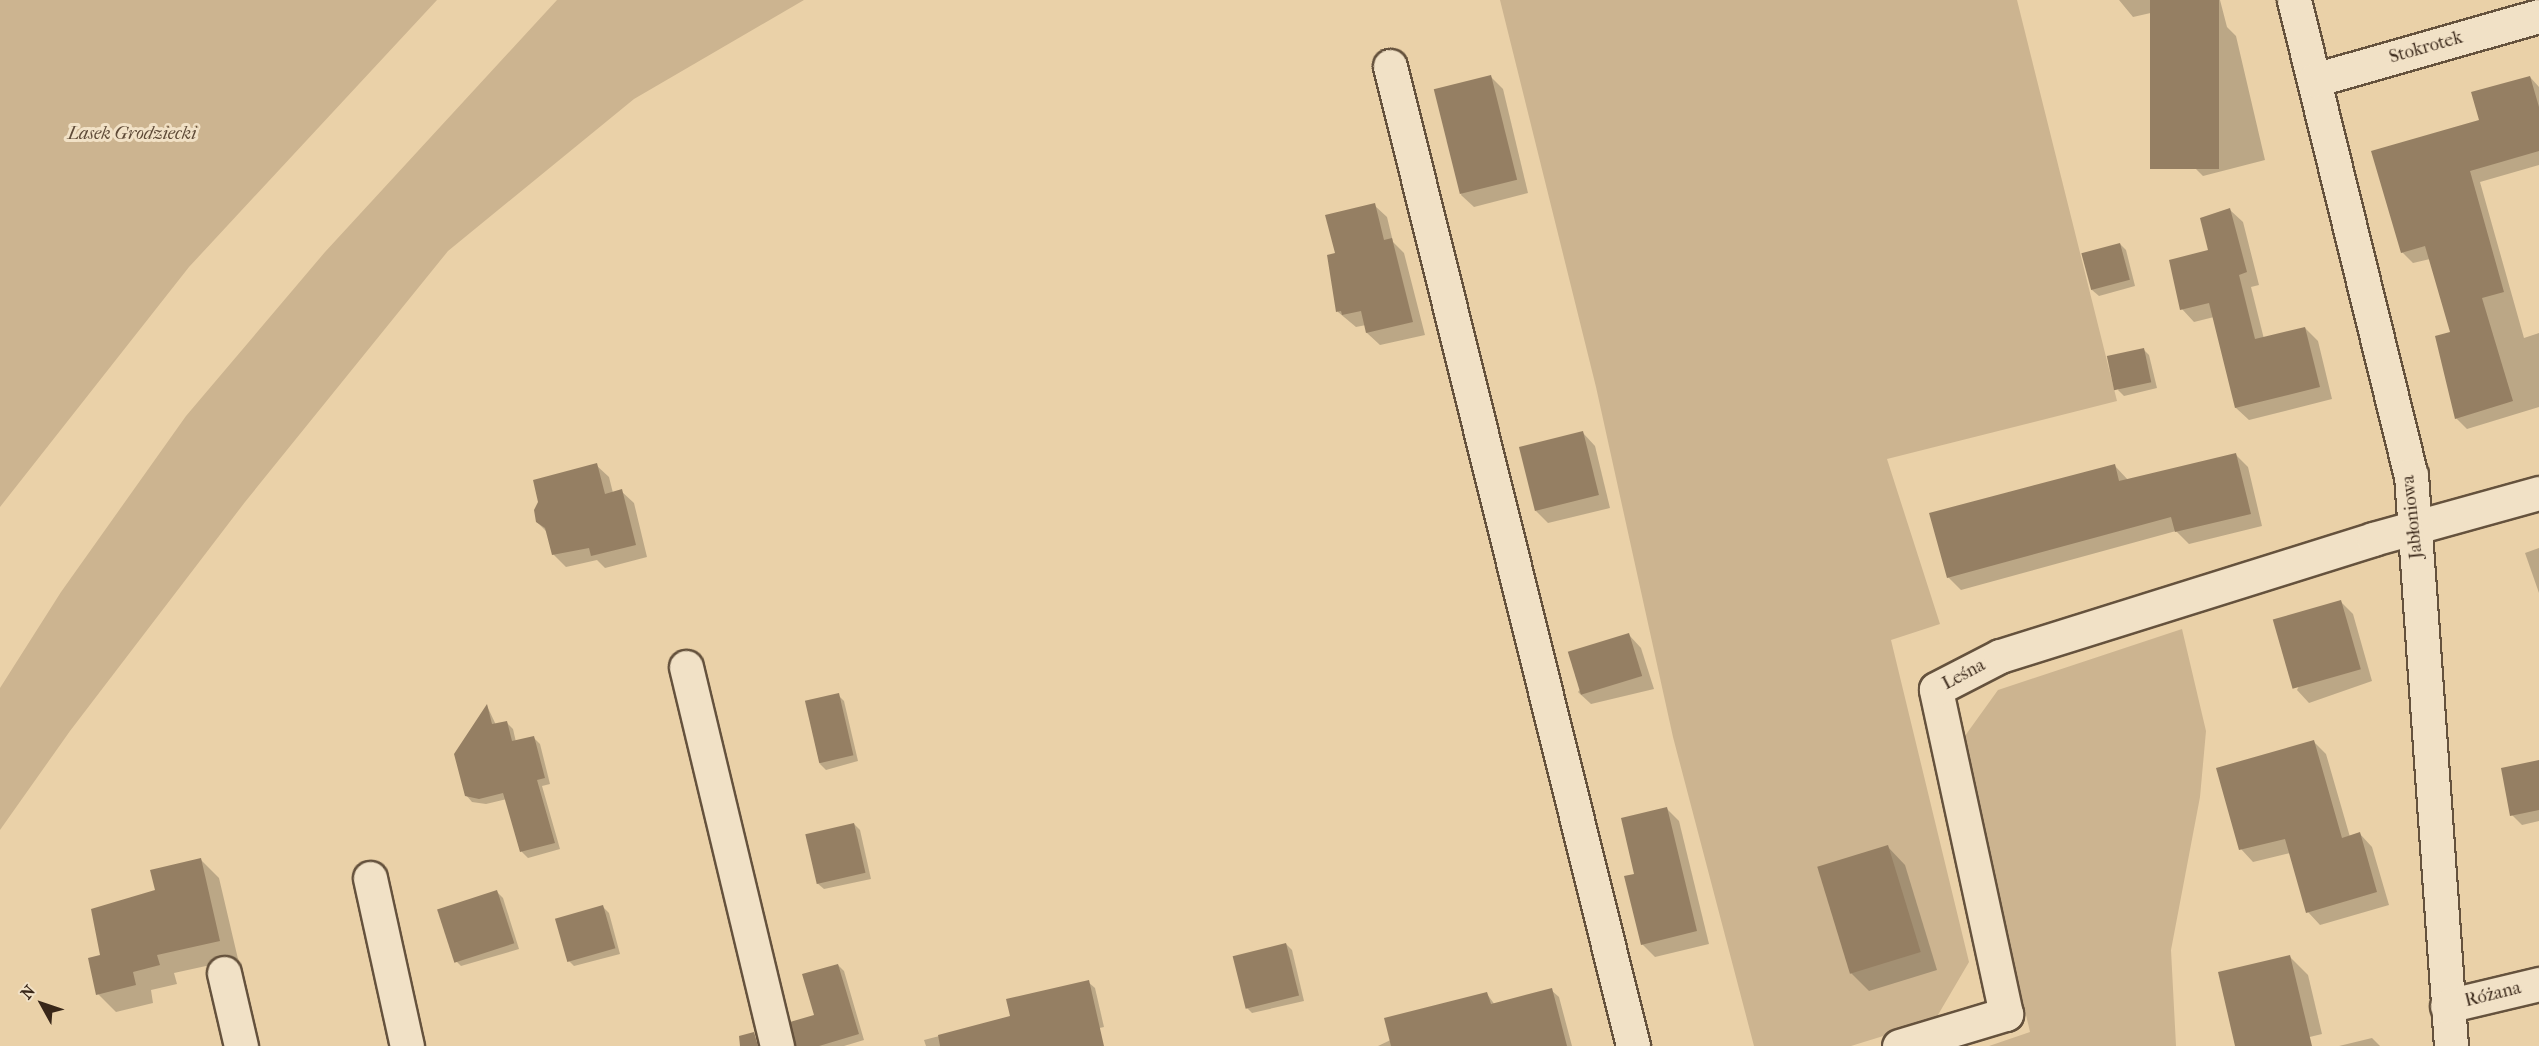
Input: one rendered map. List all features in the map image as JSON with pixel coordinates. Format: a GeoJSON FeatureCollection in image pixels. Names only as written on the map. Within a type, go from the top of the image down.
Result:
{"type":"FeatureCollection","features":[{"type":"Feature","properties":{"kind":"street","name":"Jabłoniowa"},"geometry":{"type":"LineString","coordinates":[[2294,0],[2411,475],[2446,1006],[2451,1046]]}},
{"type":"Feature","properties":{"kind":"street","name":"Stokrotek"},"geometry":{"type":"LineString","coordinates":[[2314,80],[2539,16]]}},
{"type":"Feature","properties":{"kind":"street"},"geometry":{"type":"LineString","coordinates":[[1390,66],[1633,1046]]}},
{"type":"Feature","properties":{"kind":"street"},"geometry":{"type":"LineString","coordinates":[[2415,530],[2539,493]]}},
{"type":"Feature","properties":{"kind":"street","name":"Leśna"},"geometry":{"type":"LineString","coordinates":[[1899,1046],[2006,1014],[1936,689],[2000,656],[2373,539],[2415,530]]}},
{"type":"Feature","properties":{"kind":"street"},"geometry":{"type":"LineString","coordinates":[[686,667],[777,1046]]}},
{"type":"Feature","properties":{"kind":"street"},"geometry":{"type":"LineString","coordinates":[[370,878],[407,1046]]}},
{"type":"Feature","properties":{"kind":"street"},"geometry":{"type":"LineString","coordinates":[[224,973],[241,1046]]}},
{"type":"Feature","properties":{"kind":"street","name":"Różana"},"geometry":{"type":"LineString","coordinates":[[2446,1006],[2539,984]]}},
{"type":"Feature","properties":{"kind":"green space","name":"Lasek Grodziecki"},"geometry":{"type":"Polygon","coordinates":[[[0,0],[437,0],[189,267],[0,507],[0,0]]]}},
{"type":"Feature","properties":{"kind":"green space"},"geometry":{"type":"Polygon","coordinates":[[[557,0],[804,0],[634,99],[448,251],[245,502],[70,731],[0,830],[0,688],[61,592],[186,416],[325,252],[557,0]]]}},
{"type":"Feature","properties":{"kind":"green space"},"geometry":{"type":"Polygon","coordinates":[[[1500,0],[2017,0],[2117,401],[1887,459],[1940,624],[1891,640],[1969,962],[1935,1020],[1851,1046],[1754,1046],[1673,737],[1596,387],[1500,0]]]}},
{"type":"Feature","properties":{"kind":"green space"},"geometry":{"type":"Polygon","coordinates":[[[2182,629],[2206,731],[2200,797],[2171,950],[2176,1046],[1989,1046],[2030,1032],[1962,740],[1998,690],[2182,629]]]}},
{"type":"Feature","properties":{"kind":"building"},"geometry":{"type":"Polygon","coordinates":[[[2150,0],[2219,0],[2219,169],[2150,169],[2150,0]]]}},
{"type":"Feature","properties":{"kind":"building"},"geometry":{"type":"Polygon","coordinates":[[[1491,75],[1517,180],[1460,194],[1434,89],[1491,75]]]}},
{"type":"Feature","properties":{"kind":"building"},"geometry":{"type":"Polygon","coordinates":[[[2530,76],[2539,107],[2539,151],[2470,171],[2504,292],[2482,298],[2513,401],[2455,419],[2435,336],[2450,332],[2425,246],[2401,253],[2371,151],[2479,120],[2471,92],[2530,76]]]}},
{"type":"Feature","properties":{"kind":"building"},"geometry":{"type":"Polygon","coordinates":[[[1375,203],[1384,240],[1392,238],[1413,322],[1366,333],[1361,311],[1342,315],[1341,311],[1336,312],[1327,255],[1335,253],[1325,215],[1375,203]]]}},
{"type":"Feature","properties":{"kind":"building"},"geometry":{"type":"Polygon","coordinates":[[[2230,208],[2247,272],[2239,275],[2255,339],[2305,327],[2320,387],[2235,408],[2209,303],[2180,310],[2169,260],[2208,250],[2200,218],[2230,208]]]}},
{"type":"Feature","properties":{"kind":"building"},"geometry":{"type":"Polygon","coordinates":[[[2120,243],[2130,280],[2091,290],[2081,253],[2120,243]]]}},
{"type":"Feature","properties":{"kind":"building"},"geometry":{"type":"Polygon","coordinates":[[[2144,348],[2151,382],[2114,390],[2107,356],[2144,348]]]}},
{"type":"Feature","properties":{"kind":"building"},"geometry":{"type":"Polygon","coordinates":[[[1583,431],[1599,495],[1535,511],[1519,447],[1583,431]]]}},
{"type":"Feature","properties":{"kind":"building"},"geometry":{"type":"Polygon","coordinates":[[[2236,453],[2251,514],[2175,532],[2171,517],[1947,578],[1929,513],[2115,464],[2119,481],[2236,453]]]}},
{"type":"Feature","properties":{"kind":"building"},"geometry":{"type":"Polygon","coordinates":[[[597,463],[605,494],[622,489],[636,545],[591,556],[589,548],[552,555],[545,528],[536,522],[534,510],[538,502],[533,480],[597,463]]]}},
{"type":"Feature","properties":{"kind":"building"},"geometry":{"type":"Polygon","coordinates":[[[2341,600],[2361,669],[2293,689],[2273,620],[2341,600]]]}},
{"type":"Feature","properties":{"kind":"building"},"geometry":{"type":"Polygon","coordinates":[[[1629,633],[1642,676],[1581,695],[1568,652],[1629,633]]]}},
{"type":"Feature","properties":{"kind":"building"},"geometry":{"type":"Polygon","coordinates":[[[839,693],[853,755],[819,763],[805,701],[839,693]]]}},
{"type":"Feature","properties":{"kind":"building"},"geometry":{"type":"Polygon","coordinates":[[[487,704],[492,724],[507,721],[512,741],[534,736],[545,778],[537,780],[555,843],[520,852],[503,793],[479,799],[465,796],[454,754],[487,704]]]}},
{"type":"Feature","properties":{"kind":"building"},"geometry":{"type":"Polygon","coordinates":[[[2314,740],[2342,838],[2360,832],[2377,892],[2306,913],[2285,839],[2239,850],[2216,768],[2314,740]]]}},
{"type":"Feature","properties":{"kind":"building"},"geometry":{"type":"Polygon","coordinates":[[[2539,760],[2539,810],[2510,816],[2501,768],[2539,760]]]}},
{"type":"Feature","properties":{"kind":"building"},"geometry":{"type":"Polygon","coordinates":[[[1667,807],[1697,931],[1641,945],[1624,876],[1634,874],[1621,818],[1667,807]]]}},
{"type":"Feature","properties":{"kind":"building"},"geometry":{"type":"Polygon","coordinates":[[[854,823],[865,873],[817,884],[805,834],[854,823]]]}},
{"type":"Feature","properties":{"kind":"building"},"geometry":{"type":"Polygon","coordinates":[[[1888,845],[1921,952],[1850,974],[1817,867],[1888,845]]]}},
{"type":"Feature","properties":{"kind":"building"},"geometry":{"type":"Polygon","coordinates":[[[201,858],[220,941],[157,955],[160,965],[133,972],[136,985],[96,995],[88,958],[100,955],[91,909],[155,890],[150,870],[201,858]]]}},
{"type":"Feature","properties":{"kind":"building"},"geometry":{"type":"Polygon","coordinates":[[[497,890],[514,943],[454,963],[437,909],[497,890]]]}},
{"type":"Feature","properties":{"kind":"building"},"geometry":{"type":"Polygon","coordinates":[[[603,905],[615,948],[567,962],[555,919],[603,905]]]}},
{"type":"Feature","properties":{"kind":"building"},"geometry":{"type":"Polygon","coordinates":[[[1286,943],[1299,995],[1246,1009],[1233,956],[1286,943]]]}},
{"type":"Feature","properties":{"kind":"building"},"geometry":{"type":"Polygon","coordinates":[[[2290,955],[2312,1046],[2235,1046],[2218,972],[2290,955]]]}},
{"type":"Feature","properties":{"kind":"building"},"geometry":{"type":"Polygon","coordinates":[[[838,964],[859,1034],[819,1046],[795,1046],[790,1022],[814,1015],[802,974],[838,964]]]}},
{"type":"Feature","properties":{"kind":"building"},"geometry":{"type":"Polygon","coordinates":[[[1089,980],[1104,1046],[940,1046],[938,1035],[1010,1016],[1006,999],[1089,980]]]}},
{"type":"Feature","properties":{"kind":"building"},"geometry":{"type":"Polygon","coordinates":[[[1552,988],[1567,1046],[1391,1046],[1384,1018],[1487,992],[1491,1004],[1552,988]]]}},
{"type":"Feature","properties":{"kind":"building"},"geometry":{"type":"Polygon","coordinates":[[[754,1032],[758,1046],[740,1046],[739,1036],[754,1032]]]}}]}
